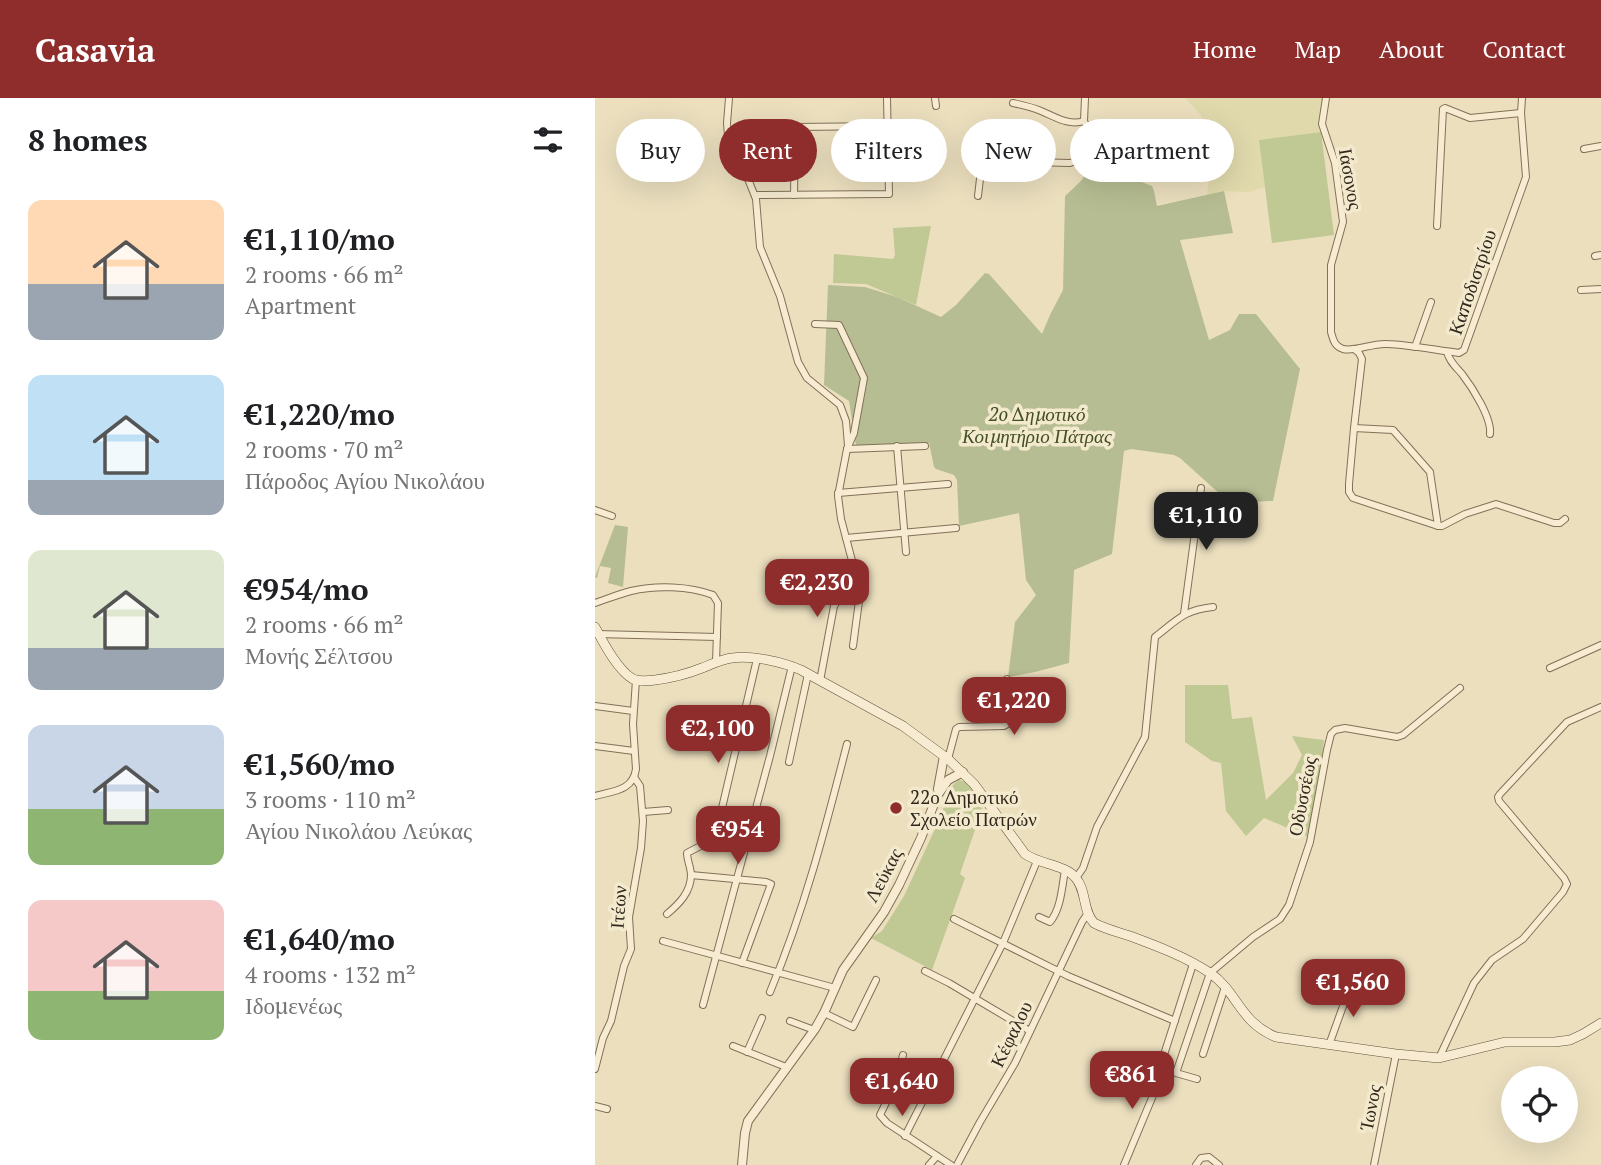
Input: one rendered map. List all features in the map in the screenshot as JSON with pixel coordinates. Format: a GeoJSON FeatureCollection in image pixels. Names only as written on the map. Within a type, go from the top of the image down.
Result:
{"type":"FeatureCollection","features":[{"type":"Feature","properties":{"kind":"main road"},"geometry":{"type":"LineString","coordinates":[[596,631],[619,665],[636,680],[679,676],[735,657],[757,659],[792,666],[903,726],[963,772],[982,793],[1025,854],[1065,870],[1076,878],[1092,921],[1152,945],[1210,973],[1225,987],[1248,1019],[1262,1031],[1276,1037],[1439,1058],[1495,1043],[1570,1040],[1601,1023]]}},
{"type":"Feature","properties":{"kind":"street"},"geometry":{"type":"LineString","coordinates":[[729,98],[727,136],[730,152],[755,195],[760,247],[780,296],[798,362],[807,378],[840,405],[848,447]]}},
{"type":"Feature","properties":{"kind":"street"},"geometry":{"type":"LineString","coordinates":[[887,98],[888,119]]}},
{"type":"Feature","properties":{"kind":"street"},"geometry":{"type":"LineString","coordinates":[[1084,119],[1085,98]]}},
{"type":"Feature","properties":{"kind":"street","name":"Ιάσονος"},"geometry":{"type":"LineString","coordinates":[[1326,98],[1323,127],[1335,163],[1343,222],[1331,265],[1331,331],[1338,347]]}},
{"type":"Feature","properties":{"kind":"street","name":"Καποδιστρίου"},"geometry":{"type":"LineString","coordinates":[[1338,347],[1346,350],[1374,344],[1415,346],[1459,353],[1464,350],[1524,182],[1526,173],[1522,98]]}},
{"type":"Feature","properties":{"kind":"street"},"geometry":{"type":"LineString","coordinates":[[1013,103],[1038,109],[1070,123]]}},
{"type":"Feature","properties":{"kind":"street"},"geometry":{"type":"LineString","coordinates":[[1437,226],[1443,109],[1470,118],[1521,113]]}},
{"type":"Feature","properties":{"kind":"street"},"geometry":{"type":"LineString","coordinates":[[794,195],[795,127],[831,127]]}},
{"type":"Feature","properties":{"kind":"street"},"geometry":{"type":"LineString","coordinates":[[1584,149],[1601,146]]}},
{"type":"Feature","properties":{"kind":"street"},"geometry":{"type":"LineString","coordinates":[[978,196],[981,170],[984,166],[1032,162],[1070,163]]}},
{"type":"Feature","properties":{"kind":"street"},"geometry":{"type":"LineString","coordinates":[[755,195],[889,194],[889,182]]}},
{"type":"Feature","properties":{"kind":"street"},"geometry":{"type":"LineString","coordinates":[[1581,290],[1601,289]]}},
{"type":"Feature","properties":{"kind":"street"},"geometry":{"type":"LineString","coordinates":[[1415,346],[1431,302]]}},
{"type":"Feature","properties":{"kind":"street"},"geometry":{"type":"LineString","coordinates":[[815,324],[839,325],[864,378],[854,433],[848,447],[838,493],[839,510],[859,591],[853,646]]}},
{"type":"Feature","properties":{"kind":"street"},"geometry":{"type":"LineString","coordinates":[[1354,349],[1361,359],[1349,485],[1353,498],[1438,526],[1496,505],[1554,523],[1565,519]]}},
{"type":"Feature","properties":{"kind":"street"},"geometry":{"type":"LineString","coordinates":[[1447,352],[1488,418],[1490,434]]}},
{"type":"Feature","properties":{"kind":"street"},"geometry":{"type":"LineString","coordinates":[[1354,428],[1393,430],[1430,472],[1438,526]]}},
{"type":"Feature","properties":{"kind":"street"},"geometry":{"type":"LineString","coordinates":[[897,446],[906,552]]}},
{"type":"Feature","properties":{"kind":"street"},"geometry":{"type":"LineString","coordinates":[[848,447],[925,446]]}},
{"type":"Feature","properties":{"kind":"street"},"geometry":{"type":"LineString","coordinates":[[838,493],[948,484]]}},
{"type":"Feature","properties":{"kind":"street"},"geometry":{"type":"LineString","coordinates":[[1185,614],[1201,488]]}},
{"type":"Feature","properties":{"kind":"street"},"geometry":{"type":"LineString","coordinates":[[595,510],[612,516]]}},
{"type":"Feature","properties":{"kind":"street"},"geometry":{"type":"LineString","coordinates":[[846,538],[956,528]]}},
{"type":"Feature","properties":{"kind":"street"},"geometry":{"type":"LineString","coordinates":[[595,603],[629,591],[650,589],[692,590],[715,597],[716,662]]}},
{"type":"Feature","properties":{"kind":"street"},"geometry":{"type":"LineString","coordinates":[[820,681],[834,606],[840,597],[859,591]]}},
{"type":"Feature","properties":{"kind":"street"},"geometry":{"type":"LineString","coordinates":[[1076,878],[1083,868],[1097,827],[1145,737],[1156,637],[1196,608],[1213,607]]}},
{"type":"Feature","properties":{"kind":"street"},"geometry":{"type":"LineString","coordinates":[[596,631],[717,637]]}},
{"type":"Feature","properties":{"kind":"street"},"geometry":{"type":"LineString","coordinates":[[1550,667],[1601,645]]}},
{"type":"Feature","properties":{"kind":"street"},"geometry":{"type":"LineString","coordinates":[[667,914],[685,895],[689,885],[691,875],[687,853],[715,838],[757,659]]}},
{"type":"Feature","properties":{"kind":"street"},"geometry":{"type":"LineString","coordinates":[[703,1005],[792,666]]}},
{"type":"Feature","properties":{"kind":"street"},"geometry":{"type":"LineString","coordinates":[[789,762],[808,674]]}},
{"type":"Feature","properties":{"kind":"street"},"geometry":{"type":"LineString","coordinates":[[937,796],[956,729],[1004,726],[1016,719],[1018,702],[1007,678]]}},
{"type":"Feature","properties":{"kind":"street","name":"Ιτέων"},"geometry":{"type":"LineString","coordinates":[[595,1069],[630,954],[629,917],[641,848],[643,812],[640,786],[634,777],[633,711],[636,680]]}},
{"type":"Feature","properties":{"kind":"street","name":"Οδυσσέως"},"geometry":{"type":"LineString","coordinates":[[1210,973],[1253,937],[1280,919],[1289,905],[1310,842],[1331,734],[1335,730],[1345,729],[1397,737],[1403,735],[1460,688]]}},
{"type":"Feature","properties":{"kind":"street"},"geometry":{"type":"LineString","coordinates":[[595,706],[633,711]]}},
{"type":"Feature","properties":{"kind":"street"},"geometry":{"type":"LineString","coordinates":[[1439,1058],[1481,973],[1493,960],[1523,939],[1567,884],[1499,802],[1498,797],[1567,722],[1601,707]]}},
{"type":"Feature","properties":{"kind":"street"},"geometry":{"type":"LineString","coordinates":[[770,992],[815,866],[847,744]]}},
{"type":"Feature","properties":{"kind":"street"},"geometry":{"type":"LineString","coordinates":[[595,746],[634,751]]}},
{"type":"Feature","properties":{"kind":"street","name":"Λεύκας"},"geometry":{"type":"LineString","coordinates":[[742,1165],[748,1121],[814,1030],[848,962],[884,912],[923,833],[937,796],[948,780],[963,772]]}},
{"type":"Feature","properties":{"kind":"street"},"geometry":{"type":"LineString","coordinates":[[595,796],[624,788],[634,777]]}},
{"type":"Feature","properties":{"kind":"street"},"geometry":{"type":"LineString","coordinates":[[643,812],[668,810]]}},
{"type":"Feature","properties":{"kind":"street"},"geometry":{"type":"LineString","coordinates":[[718,825],[750,831]]}},
{"type":"Feature","properties":{"kind":"street"},"geometry":{"type":"LineString","coordinates":[[905,1136],[1003,943],[1037,861]]}},
{"type":"Feature","properties":{"kind":"street"},"geometry":{"type":"LineString","coordinates":[[1039,917],[1050,922],[1053,919],[1060,900],[1065,870]]}},
{"type":"Feature","properties":{"kind":"street"},"geometry":{"type":"LineString","coordinates":[[691,875],[770,883],[743,963]]}},
{"type":"Feature","properties":{"kind":"street","name":"Κέφαλου"},"geometry":{"type":"LineString","coordinates":[[957,1165],[1015,1063],[1088,913]]}},
{"type":"Feature","properties":{"kind":"street"},"geometry":{"type":"LineString","coordinates":[[954,919],[1059,971],[1175,1021]]}},
{"type":"Feature","properties":{"kind":"street"},"geometry":{"type":"LineString","coordinates":[[663,941],[835,988]]}},
{"type":"Feature","properties":{"kind":"street"},"geometry":{"type":"LineString","coordinates":[[1124,1165],[1148,1108],[1193,964]]}},
{"type":"Feature","properties":{"kind":"street"},"geometry":{"type":"LineString","coordinates":[[925,971],[1030,1031]]}},
{"type":"Feature","properties":{"kind":"street"},"geometry":{"type":"LineString","coordinates":[[1196,1079],[1176,1073],[1210,973]]}},
{"type":"Feature","properties":{"kind":"street"},"geometry":{"type":"LineString","coordinates":[[824,1013],[853,1027],[876,980]]}},
{"type":"Feature","properties":{"kind":"street"},"geometry":{"type":"LineString","coordinates":[[1329,1045],[1351,984]]}},
{"type":"Feature","properties":{"kind":"street"},"geometry":{"type":"LineString","coordinates":[[1203,1054],[1225,987]]}},
{"type":"Feature","properties":{"kind":"street"},"geometry":{"type":"LineString","coordinates":[[747,1052],[762,1018]]}},
{"type":"Feature","properties":{"kind":"street"},"geometry":{"type":"LineString","coordinates":[[790,1021],[814,1030]]}},
{"type":"Feature","properties":{"kind":"street"},"geometry":{"type":"LineString","coordinates":[[595,1034],[603,1038]]}},
{"type":"Feature","properties":{"kind":"street"},"geometry":{"type":"LineString","coordinates":[[733,1046],[786,1067]]}},
{"type":"Feature","properties":{"kind":"street","name":"Ίωνος"},"geometry":{"type":"LineString","coordinates":[[1375,1164],[1396,1054]]}},
{"type":"Feature","properties":{"kind":"street"},"geometry":{"type":"LineString","coordinates":[[903,1055],[892,1090],[880,1115],[887,1124],[951,1165]]}},
{"type":"Feature","properties":{"kind":"street"},"geometry":{"type":"LineString","coordinates":[[857,1066],[892,1090]]}},
{"type":"Feature","properties":{"kind":"street"},"geometry":{"type":"LineString","coordinates":[[595,1106],[607,1109]]}},
{"type":"Feature","properties":{"kind":"street"},"geometry":{"type":"LineString","coordinates":[[929,1165],[936,1156]]}},
{"type":"Feature","properties":{"kind":"street"},"geometry":{"type":"LineString","coordinates":[[1196,1165],[1205,1157],[1217,1162]]}},
{"type":"Feature","properties":{"kind":"shaded area"},"geometry":{"type":"Polygon","coordinates":[[[1185,98],[1324,98],[1321,132],[1259,140],[1265,187],[1248,192],[1224,191],[1207,195],[1208,182],[1234,182],[1234,119],[1203,119],[1185,98]]]}},
{"type":"Feature","properties":{"kind":"green space"},"geometry":{"type":"Polygon","coordinates":[[[1321,132],[1334,235],[1272,243],[1259,140],[1321,132]]]}},
{"type":"Feature","properties":{"kind":"green space","name":"2o Δημοτικό Κοιμητήριο Πάτρας"},"geometry":{"type":"Polygon","coordinates":[[[1080,182],[1141,182],[1152,186],[1157,206],[1224,191],[1233,233],[1180,240],[1209,340],[1230,330],[1239,314],[1256,314],[1300,369],[1273,501],[1247,502],[1221,495],[1174,455],[1131,449],[1124,451],[1112,554],[1074,570],[1069,663],[1008,677],[1015,622],[1036,595],[1026,580],[1019,513],[959,526],[957,480],[954,475],[934,467],[929,443],[856,446],[849,401],[824,385],[828,285],[865,287],[897,297],[941,317],[956,305],[985,273],[989,274],[1042,334],[1063,290],[1065,196],[1080,182]]]}},
{"type":"Feature","properties":{"kind":"green space"},"geometry":{"type":"Polygon","coordinates":[[[931,226],[916,305],[866,284],[833,283],[834,254],[893,259],[893,228],[931,226]]]}},
{"type":"Feature","properties":{"kind":"green space"},"geometry":{"type":"Polygon","coordinates":[[[615,525],[628,527],[623,587],[608,583],[611,568],[600,566],[597,578],[595,577],[615,525]]]}},
{"type":"Feature","properties":{"kind":"green space"},"geometry":{"type":"Polygon","coordinates":[[[1185,685],[1228,685],[1232,719],[1252,717],[1266,800],[1293,773],[1302,755],[1292,736],[1324,740],[1318,791],[1307,836],[1264,818],[1246,836],[1226,811],[1221,763],[1212,761],[1185,742],[1185,685]]]}},
{"type":"Feature","properties":{"kind":"green space"},"geometry":{"type":"Polygon","coordinates":[[[959,780],[966,782],[984,803],[960,874],[965,878],[932,970],[871,938],[882,931],[904,896],[953,785],[959,780]]]}},
{"type":"Feature","properties":{"kind":"place","name":"22ο Δημοτικό Σχολείο Πατρών"},"geometry":{"type":"Point","coordinates":[896,808]}}]}
